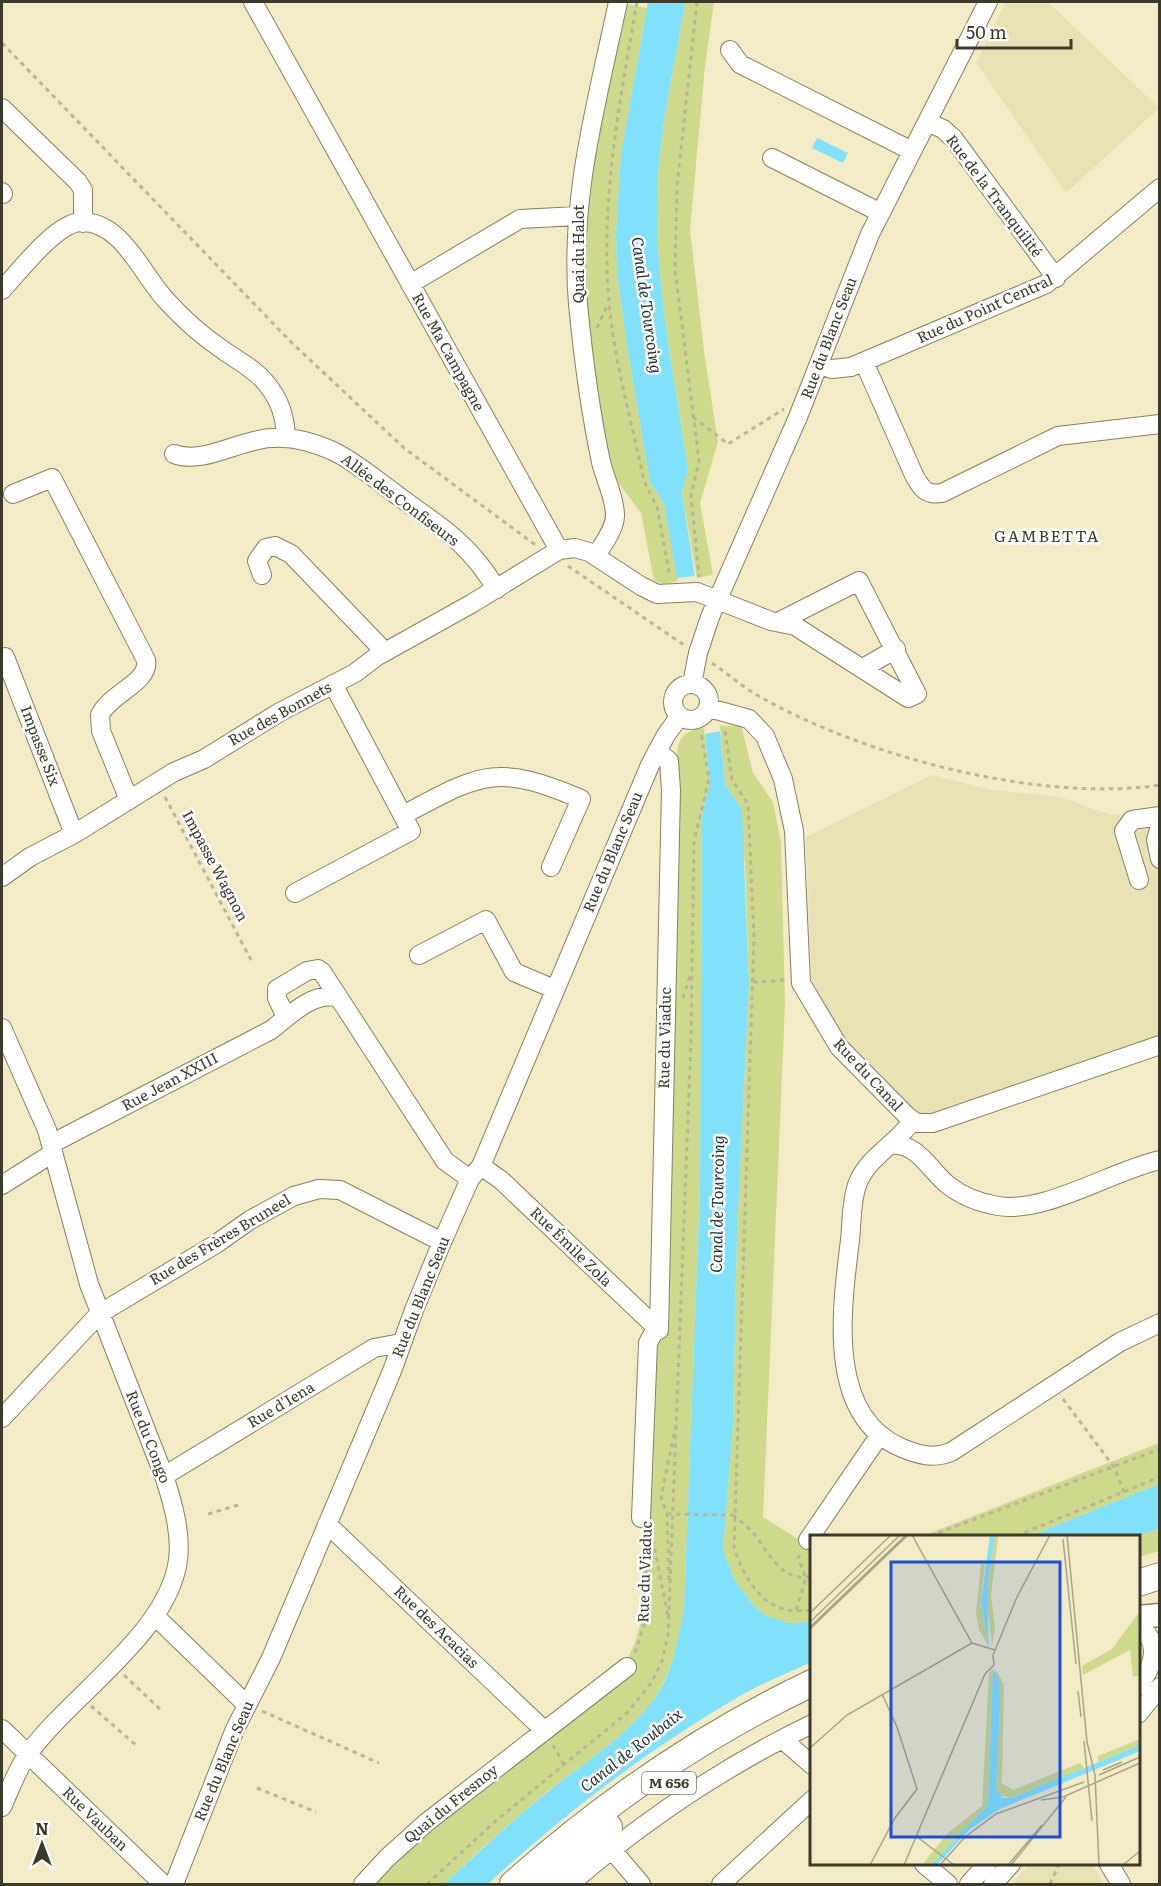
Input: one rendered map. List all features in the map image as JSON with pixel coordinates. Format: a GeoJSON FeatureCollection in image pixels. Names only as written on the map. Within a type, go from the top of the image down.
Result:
{"type":"FeatureCollection","features":[{"type":"Feature","properties":{"kind":"highway"},"geometry":{"type":"LineString","coordinates":[[1140,1567],[1160,1561]]}},
{"type":"Feature","properties":{"kind":"highway"},"geometry":{"type":"LineString","coordinates":[[1140,1582],[1160,1576]]}},
{"type":"Feature","properties":{"kind":"highway"},"geometry":{"type":"LineString","coordinates":[[1140,1591],[1160,1586]]}},
{"type":"Feature","properties":{"kind":"highway","name":"M 656"},"geometry":{"type":"LineString","coordinates":[[513,1884],[570,1835],[644,1780],[723,1730],[810,1684]]}},
{"type":"Feature","properties":{"kind":"highway","name":"M 656"},"geometry":{"type":"LineString","coordinates":[[540,1884],[607,1828],[668,1784],[735,1743],[810,1703]]}},
{"type":"Feature","properties":{"kind":"main road"},"geometry":{"type":"LineString","coordinates":[[1140,1617],[1160,1615]]}},
{"type":"Feature","properties":{"kind":"street","name":"Rue Ma Campagne"},"geometry":{"type":"LineString","coordinates":[[253,2],[410,284],[555,552]]}},
{"type":"Feature","properties":{"kind":"street","name":"Quai du Halot"},"geometry":{"type":"LineString","coordinates":[[596,556],[614,523],[614,507],[601,461],[584,353],[576,278],[577,216],[589,128],[618,2]]}},
{"type":"Feature","properties":{"kind":"street","name":"Rue du Blanc Seau"},"geometry":{"type":"LineString","coordinates":[[692,684],[693,650],[718,599],[807,394],[842,302],[881,213],[988,2]]}},
{"type":"Feature","properties":{"kind":"street"},"geometry":{"type":"LineString","coordinates":[[730,50],[740,64],[912,150]]}},
{"type":"Feature","properties":{"kind":"street"},"geometry":{"type":"LineString","coordinates":[[2,108],[78,182],[83,190],[83,223]]}},
{"type":"Feature","properties":{"kind":"street","name":"Rue de la Tranquilité"},"geometry":{"type":"LineString","coordinates":[[927,122],[943,129],[954,139],[1056,278]]}},
{"type":"Feature","properties":{"kind":"street"},"geometry":{"type":"LineString","coordinates":[[772,158],[881,213]]}},
{"type":"Feature","properties":{"kind":"street","name":"Rue du Point Central"},"geometry":{"type":"LineString","coordinates":[[819,364],[840,369],[864,362],[1007,302],[1056,278],[1160,188]]}},
{"type":"Feature","properties":{"kind":"street"},"geometry":{"type":"LineString","coordinates":[[410,284],[520,219],[577,216]]}},
{"type":"Feature","properties":{"kind":"street"},"geometry":{"type":"LineString","coordinates":[[2,290],[56,234],[68,225],[83,223],[103,228],[115,237],[180,314],[267,383],[283,410],[286,437]]}},
{"type":"Feature","properties":{"kind":"street"},"geometry":{"type":"LineString","coordinates":[[864,362],[914,475],[922,489],[931,494],[942,493],[1058,436],[1160,424]]}},
{"type":"Feature","properties":{"kind":"street","name":"Allée des Confiseurs"},"geometry":{"type":"LineString","coordinates":[[174,454],[188,459],[195,458],[247,441],[286,437],[320,446],[349,459],[454,538],[475,558],[497,589]]}},
{"type":"Feature","properties":{"kind":"street"},"geometry":{"type":"LineString","coordinates":[[13,494],[52,478],[146,660],[148,667],[142,677],[109,701],[100,716],[101,730],[129,800]]}},
{"type":"Feature","properties":{"kind":"street"},"geometry":{"type":"LineString","coordinates":[[262,575],[257,561],[260,554],[266,548],[282,548],[291,554],[385,652]]}},
{"type":"Feature","properties":{"kind":"street"},"geometry":{"type":"LineString","coordinates":[[555,552],[575,548],[596,556],[657,594],[691,592],[718,599],[778,622],[795,626],[908,698],[917,693],[859,581],[778,622]]}},
{"type":"Feature","properties":{"kind":"street","name":"Rue des Bonnets"},"geometry":{"type":"LineString","coordinates":[[2,877],[30,857],[74,834],[157,782],[204,759],[280,712],[497,589],[555,552]]}},
{"type":"Feature","properties":{"kind":"street"},"geometry":{"type":"LineString","coordinates":[[863,668],[896,649]]}},
{"type":"Feature","properties":{"kind":"street","name":"Impasse Six"},"geometry":{"type":"LineString","coordinates":[[5,657],[74,834]]}},
{"type":"Feature","properties":{"kind":"street"},"geometry":{"type":"LineString","coordinates":[[295,893],[411,831],[333,684]]}},
{"type":"Feature","properties":{"kind":"street"},"geometry":{"type":"LineString","coordinates":[[692,684],[706,692],[709,708],[699,719],[689,721],[679,717],[674,710],[674,696],[683,686],[692,684]]}},
{"type":"Feature","properties":{"kind":"street","name":"Rue du Canal"},"geometry":{"type":"LineString","coordinates":[[709,708],[741,716],[755,724],[765,736],[781,773],[794,831],[800,979],[839,1047],[920,1122]]}},
{"type":"Feature","properties":{"kind":"street","name":"Rue du Blanc Seau"},"geometry":{"type":"LineString","coordinates":[[176,1882],[247,1705],[265,1671],[327,1524],[442,1242],[476,1172],[657,751],[679,717]]}},
{"type":"Feature","properties":{"kind":"street","name":"Rue du Viaduc"},"geometry":{"type":"LineString","coordinates":[[646,1521],[648,1343],[657,1329],[671,790],[669,761],[657,751]]}},
{"type":"Feature","properties":{"kind":"street"},"geometry":{"type":"LineString","coordinates":[[403,815],[452,789],[477,779],[511,776],[536,781],[581,799],[551,867]]}},
{"type":"Feature","properties":{"kind":"street"},"geometry":{"type":"LineString","coordinates":[[1139,880],[1124,831],[1132,820],[1160,816]]}},
{"type":"Feature","properties":{"kind":"street"},"geometry":{"type":"LineString","coordinates":[[1160,826],[1156,840],[1160,859]]}},
{"type":"Feature","properties":{"kind":"street"},"geometry":{"type":"LineString","coordinates":[[419,955],[486,920],[514,972],[554,989]]}},
{"type":"Feature","properties":{"kind":"street"},"geometry":{"type":"LineString","coordinates":[[286,1017],[277,998],[277,989],[307,971],[318,969],[444,1161],[476,1172]]}},
{"type":"Feature","properties":{"kind":"street","name":"Rue Jean XXIII"},"geometry":{"type":"LineString","coordinates":[[2,1185],[52,1148],[271,1030],[286,1017],[317,999],[332,996],[339,998]]}},
{"type":"Feature","properties":{"kind":"street","name":"Rue du Congo"},"geometry":{"type":"LineString","coordinates":[[2,1031],[52,1148],[73,1232],[99,1314],[164,1476],[171,1499],[179,1555],[176,1570],[155,1616],[28,1754],[2,1807]]}},
{"type":"Feature","properties":{"kind":"street"},"geometry":{"type":"LineString","coordinates":[[1160,1045],[920,1122],[890,1145],[865,1168],[855,1190],[846,1261],[843,1326],[850,1389],[865,1422],[879,1436],[919,1454],[944,1454],[961,1446],[1120,1342],[1160,1323]]}},
{"type":"Feature","properties":{"kind":"street"},"geometry":{"type":"LineString","coordinates":[[920,1122],[923,1152],[930,1167]]}},
{"type":"Feature","properties":{"kind":"street"},"geometry":{"type":"LineString","coordinates":[[890,1145],[905,1146],[913,1150],[948,1185],[966,1197],[999,1206],[1018,1207],[1044,1201],[1160,1160]]}},
{"type":"Feature","properties":{"kind":"street","name":"Rue Émile Zola"},"geometry":{"type":"LineString","coordinates":[[476,1172],[501,1180],[657,1329]]}},
{"type":"Feature","properties":{"kind":"street","name":"Rue des Frères Bruneel"},"geometry":{"type":"LineString","coordinates":[[2,1418],[99,1314],[216,1244],[250,1220],[307,1191],[340,1190],[442,1242]]}},
{"type":"Feature","properties":{"kind":"street","name":"Rue d'Iena"},"geometry":{"type":"LineString","coordinates":[[164,1476],[374,1348],[401,1343]]}},
{"type":"Feature","properties":{"kind":"street"},"geometry":{"type":"LineString","coordinates":[[811,1535],[879,1436]]}},
{"type":"Feature","properties":{"kind":"street","name":"Rue des Acacias"},"geometry":{"type":"LineString","coordinates":[[327,1524],[544,1730]]}},
{"type":"Feature","properties":{"kind":"street"},"geometry":{"type":"LineString","coordinates":[[155,1616],[247,1705]]}},
{"type":"Feature","properties":{"kind":"street"},"geometry":{"type":"LineString","coordinates":[[1140,1626],[1152,1635],[1156,1642],[1157,1659],[1155,1676],[1140,1685]]}},
{"type":"Feature","properties":{"kind":"street"},"geometry":{"type":"LineString","coordinates":[[544,1730],[627,1666]]}},
{"type":"Feature","properties":{"kind":"street"},"geometry":{"type":"LineString","coordinates":[[1140,1712],[1160,1687]]}},
{"type":"Feature","properties":{"kind":"street"},"geometry":{"type":"LineString","coordinates":[[570,1884],[612,1850],[701,1786],[810,1725]]}},
{"type":"Feature","properties":{"kind":"street","name":"Rue Vauban"},"geometry":{"type":"LineString","coordinates":[[2,1730],[176,1882]]}},
{"type":"Feature","properties":{"kind":"street","name":"Quai du Fresnoy"},"geometry":{"type":"LineString","coordinates":[[363,1884],[387,1858],[427,1822],[544,1730]]}},
{"type":"Feature","properties":{"kind":"street"},"geometry":{"type":"LineString","coordinates":[[782,1739],[810,1763]]}},
{"type":"Feature","properties":{"kind":"street"},"geometry":{"type":"LineString","coordinates":[[721,1884],[810,1802]]}},
{"type":"Feature","properties":{"kind":"street"},"geometry":{"type":"LineString","coordinates":[[612,1850],[641,1884]]}},
{"type":"Feature","properties":{"kind":"street"},"geometry":{"type":"LineString","coordinates":[[926,1865],[948,1884]]}},
{"type":"Feature","properties":{"kind":"street"},"geometry":{"type":"LineString","coordinates":[[969,1884],[985,1865]]}},
{"type":"Feature","properties":{"kind":"street"},"geometry":{"type":"LineString","coordinates":[[993,1884],[1009,1865]]}},
{"type":"Feature","properties":{"kind":"street"},"geometry":{"type":"LineString","coordinates":[[1110,1865],[1121,1884]]}},
{"type":"Feature","properties":{"kind":"path"},"geometry":{"type":"LineString","coordinates":[[636,2],[621,90],[608,190],[609,302],[644,482],[657,507],[671,582]]}},
{"type":"Feature","properties":{"kind":"path"},"geometry":{"type":"LineString","coordinates":[[697,2],[677,186],[675,269],[699,461],[691,495],[700,578]]}},
{"type":"Feature","properties":{"kind":"path"},"geometry":{"type":"LineString","coordinates":[[2,43],[300,351],[404,448],[757,695],[854,739],[921,761],[988,777],[1057,786],[1117,790],[1160,785]]}},
{"type":"Feature","properties":{"kind":"path"},"geometry":{"type":"LineString","coordinates":[[693,417],[728,444],[807,394]]}},
{"type":"Feature","properties":{"kind":"path"},"geometry":{"type":"LineString","coordinates":[[725,730],[732,780],[748,804],[752,870],[753,982],[733,1515],[734,1546],[742,1572],[769,1600],[786,1610],[810,1611]]}},
{"type":"Feature","properties":{"kind":"path"},"geometry":{"type":"LineString","coordinates":[[427,1884],[498,1819],[628,1712],[651,1683],[662,1661],[671,1591],[678,1414],[691,1029],[694,841],[709,779],[701,732]]}},
{"type":"Feature","properties":{"kind":"path","name":"Impasse Wagnon"},"geometry":{"type":"LineString","coordinates":[[157,782],[251,960]]}},
{"type":"Feature","properties":{"kind":"path"},"geometry":{"type":"LineString","coordinates":[[753,982],[800,979]]}},
{"type":"Feature","properties":{"kind":"path"},"geometry":{"type":"LineString","coordinates":[[1053,1386],[1113,1467],[1124,1492]]}},
{"type":"Feature","properties":{"kind":"path"},"geometry":{"type":"LineString","coordinates":[[671,1591],[667,1557],[667,1514],[661,1497],[678,1414]]}},
{"type":"Feature","properties":{"kind":"path"},"geometry":{"type":"LineString","coordinates":[[933,1535],[1160,1449]]}},
{"type":"Feature","properties":{"kind":"path"},"geometry":{"type":"LineString","coordinates":[[1018,1535],[1160,1477]]}},
{"type":"Feature","properties":{"kind":"path"},"geometry":{"type":"LineString","coordinates":[[208,1514],[238,1505]]}},
{"type":"Feature","properties":{"kind":"path"},"geometry":{"type":"LineString","coordinates":[[667,1514],[733,1515],[754,1534],[775,1566],[806,1578],[810,1577]]}},
{"type":"Feature","properties":{"kind":"path"},"geometry":{"type":"LineString","coordinates":[[646,1521],[668,1620]]}},
{"type":"Feature","properties":{"kind":"path","name":"Rue du Viaduc"},"geometry":{"type":"LineString","coordinates":[[627,1666],[637,1651],[645,1621],[646,1521]]}},
{"type":"Feature","properties":{"kind":"path"},"geometry":{"type":"LineString","coordinates":[[796,1610],[806,1578],[798,1558],[808,1540]]}},
{"type":"Feature","properties":{"kind":"path"},"geometry":{"type":"LineString","coordinates":[[112,1664],[163,1712]]}},
{"type":"Feature","properties":{"kind":"path"},"geometry":{"type":"LineString","coordinates":[[81,1696],[138,1746]]}},
{"type":"Feature","properties":{"kind":"path"},"geometry":{"type":"LineString","coordinates":[[247,1705],[379,1763]]}},
{"type":"Feature","properties":{"kind":"path"},"geometry":{"type":"LineString","coordinates":[[544,1730],[564,1765]]}},
{"type":"Feature","properties":{"kind":"path"},"geometry":{"type":"LineString","coordinates":[[257,1788],[316,1812]]}},
{"type":"Feature","properties":{"kind":"path"},"geometry":{"type":"LineString","coordinates":[[1050,1884],[1058,1865]]}},
{"type":"Feature","properties":{"kind":"shaded area"},"geometry":{"type":"Polygon","coordinates":[[[1006,2],[1048,2],[1159,108],[1066,193],[976,62],[1006,2]]]}},
{"type":"Feature","properties":{"kind":"shaded area"},"geometry":{"type":"Polygon","coordinates":[[[932,775],[992,790],[1060,797],[1111,815],[1159,810],[1159,1040],[929,1117],[912,1111],[842,1046],[812,986],[806,837],[932,775]]]}},
{"type":"Feature","properties":{"kind":"shaded area"},"geometry":{"type":"Polygon","coordinates":[[[1029,1865],[1093,1865],[1104,1884],[1012,1884],[1029,1865]]]}},
{"type":"Feature","properties":{"kind":"green space"},"geometry":{"type":"Polygon","coordinates":[[[685,2],[714,2],[705,66],[690,230],[704,351],[718,442],[700,503],[713,575],[697,578],[682,493],[688,470],[660,278],[657,213],[659,160],[666,107],[685,2]]]}},
{"type":"Feature","properties":{"kind":"green space"},"geometry":{"type":"Polygon","coordinates":[[[620,3],[647,8],[621,154],[616,234],[617,272],[650,482],[664,504],[678,581],[663,584],[654,580],[641,513],[605,465],[586,339],[582,211],[620,3]]]}},
{"type":"Feature","properties":{"kind":"green space"},"geometry":{"type":"Polygon","coordinates":[[[741,725],[753,773],[773,802],[781,842],[785,1005],[763,1517],[810,1546],[810,1622],[788,1623],[765,1615],[755,1607],[734,1579],[723,1550],[733,1424],[737,1231],[749,985],[745,862],[731,793],[725,784],[720,726],[741,725]]]}},
{"type":"Feature","properties":{"kind":"green space"},"geometry":{"type":"Polygon","coordinates":[[[704,728],[710,786],[703,809],[702,823],[700,1188],[684,1610],[675,1651],[660,1689],[637,1719],[607,1747],[529,1807],[444,1884],[372,1884],[387,1865],[627,1660],[635,1643],[640,1625],[654,1340],[673,813],[680,796],[677,753],[683,737],[691,731],[704,728]]]}},
{"type":"Feature","properties":{"kind":"green space"},"geometry":{"type":"Polygon","coordinates":[[[1159,1443],[1159,1484],[1032,1535],[926,1535],[1159,1443]]]}},
{"type":"Feature","properties":{"kind":"green space"},"geometry":{"type":"Polygon","coordinates":[[[1159,1529],[1159,1551],[1140,1557],[1140,1535],[1138,1535],[1159,1529]]]}},
{"type":"Feature","properties":{"kind":"water","name":"Canal de Tourcoing"},"geometry":{"type":"Polygon","coordinates":[[[648,2],[685,2],[666,107],[657,186],[660,277],[688,470],[682,493],[695,576],[677,578],[664,504],[650,482],[617,272],[616,234],[621,154],[648,2]]]}},
{"type":"Feature","properties":{"kind":"water"},"geometry":{"type":"Polygon","coordinates":[[[817,138],[848,153],[843,163],[812,148],[817,138]]]}},
{"type":"Feature","properties":{"kind":"water"},"geometry":{"type":"Polygon","coordinates":[[[720,731],[725,784],[742,810],[749,985],[737,1231],[733,1424],[723,1550],[734,1579],[755,1607],[765,1615],[788,1623],[810,1622],[810,1662],[749,1691],[646,1756],[549,1830],[488,1884],[444,1884],[526,1809],[603,1750],[633,1723],[658,1693],[672,1663],[677,1642],[684,1610],[700,1188],[702,823],[703,809],[710,786],[705,734],[720,731]]]}},
{"type":"Feature","properties":{"kind":"water"},"geometry":{"type":"Polygon","coordinates":[[[1159,1484],[1159,1529],[1138,1535],[1032,1535],[1159,1484]]]}},
{"type":"Feature","properties":{"kind":"district","name":"GAMBETTA"},"geometry":{"type":"Point","coordinates":[1047,536]}},
{"type":"Feature","properties":{"kind":"water label","name":"Canal de Roubaix"},"geometry":{"type":"Point","coordinates":[631,1750]}}]}
